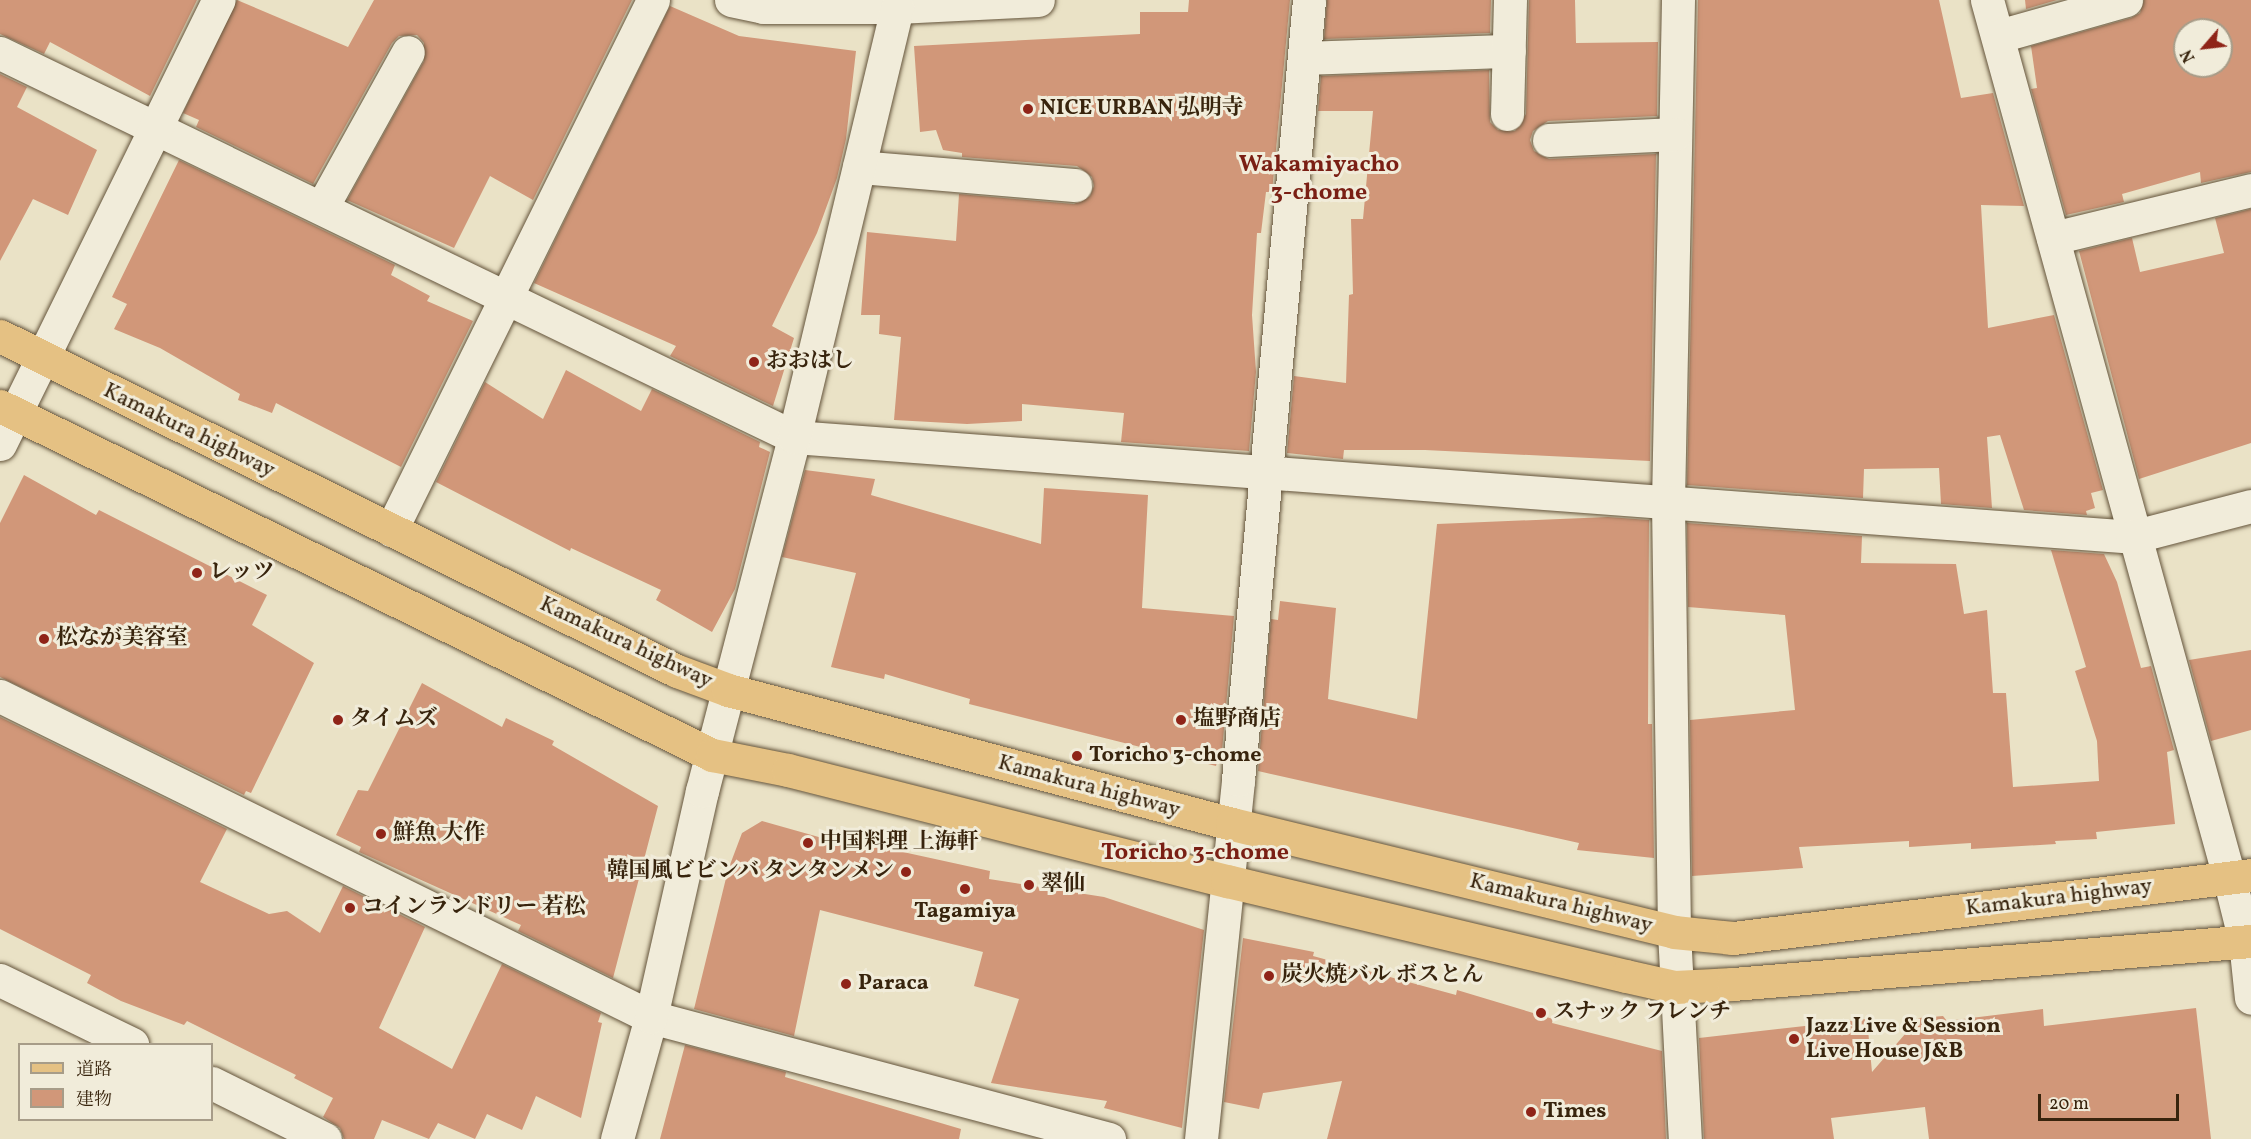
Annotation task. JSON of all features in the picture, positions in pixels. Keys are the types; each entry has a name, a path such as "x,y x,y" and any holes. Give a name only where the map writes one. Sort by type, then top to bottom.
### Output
{"main road":[{"name":"Kamakura highway","path":"0,336 391,531 677,670 728,690 1232,824 1674,932 1733,938 2240,876"},
{"path":"7,410 712,755 788,770 1227,881 1676,987 2248,941"}],"street":[{"path":"0,444 7,410 43,358 218,0"},
{"path":"391,531 508,298 652,0"},
{"path":"731,0 764,7 897,8 1038,0"},
{"path":"1201,1139 1309,0"},
{"path":"1507,114 1510,0"},
{"path":"1678,0 1668,502 1674,932 1685,1139"},
{"path":"1987,0 1999,36 2132,537 2240,876 2248,941 2251,998"},
{"path":"1999,36 2126,0"},
{"path":"617,1139 651,1017 712,755 794,437 897,8"},
{"path":"1305,58 1509,51"},
{"path":"0,52 794,437 2132,537 2251,506"},
{"path":"322,207 408,52"},
{"path":"1549,140 1675,134"},
{"path":"859,167 1075,185"},
{"path":"2053,238 2251,190"},
{"path":"0,696 651,1017 1109,1139"},
{"path":"0,980 130,1043"},
{"path":"213,1083 325,1139"}],"building":[{"path":"0,0 197,0 150,96 50,42 44,54 0,34"},
{"path":"237,0 348,47 374,0 632,0 533,200 490,176 454,248 347,200 424,61 424,43 417,35 399,36 392,43 313,184 196,127 199,120 183,113"},
{"path":"1189,0 1290,0 1272,192 1266,192 1261,233 1257,233 1252,315 1256,372 1249,451 1121,442 1124,413 1022,404 1022,421 967,424 894,420 901,337 879,334 880,315 861,315 867,232 956,241 959,194 1074,204 1090,196 1094,186 1092,177 1077,166 962,157 962,153 943,150 936,130 920,132 914,46 1140,34 1140,12 1188,12"},
{"path":"1327,0 1491,0 1490,33 1324,39"},
{"path":"1529,0 1575,0 1576,43 1658,42 1657,116 1548,121 1533,131 1530,140 1534,151 1549,159 1656,154 1650,461 1425,450 1344,450 1343,459 1287,453 1294,376 1346,383 1349,295 1353,294 1351,219 1363,219 1373,111 1318,111 1321,76 1489,70 1490,122 1498,130 1515,131 1526,114"},
{"path":"1698,0 1939,0 1961,98 1993,93 2024,206 1981,205 1988,328 2054,315 2103,490 2091,493 2095,508 2086,511 2087,515 2024,510 2000,435 1987,437 1992,508 1941,504 1939,468 1864,469 1863,498 1687,485"},
{"path":"2025,0 2057,0 2026,9"},
{"path":"2144,0 2251,0 2251,172 2201,183 2200,172 2122,194 2124,202 2066,215 2031,89 2037,88 2031,46 2131,18 2140,13"},
{"path":"670,6 739,36 856,51 846,139 837,178 817,233 772,326 794,338 773,406 670,356 676,346 534,283"},
{"path":"0,74 27,87 17,107 97,150 68,215 33,199 0,261"},
{"path":"179,160 395,265 391,275 430,296 427,301 473,321 401,467 276,403 272,413 238,400 240,394 160,348 114,329 127,304 112,297"},
{"path":"2251,209 2251,443 2139,479 2079,251 2132,238 2140,272 2224,253 2215,218"},
{"path":"566,370 641,411 652,389 760,442 759,447 770,452 735,589 712,632 656,600 661,590 571,548 570,551 436,482 485,382 543,419"},
{"path":"805,470 875,479 871,495 1041,544 1044,488 1148,495 1142,608 1234,616 1221,762 1217,762 1216,766 969,704 970,699 885,674 884,679 831,667 856,573 782,557"},
{"path":"24,475 96,515 99,510 267,595 252,625 314,663 251,793 246,791 244,795 0,677 0,523"},
{"path":"1608,517 1649,520 1648,724 1652,724 1654,858 1577,850 1579,843 1258,771 1271,619 1278,620 1280,601 1336,608 1328,699 1417,719 1437,524"},
{"path":"1687,523 1862,536 1861,563 1956,564 1964,614 1987,610 1993,693 2006,693 2013,787 2099,781 2097,741 2075,671 2086,667 2051,550 2104,554 2117,582 2141,668 2151,666 2174,750 2167,752 2175,824 2096,832 2097,839 2055,841 2056,844 1971,849 1971,843 1909,847 1909,841 1799,847 1803,868 1692,876 1690,720 1795,710 1785,615 1688,607"},
{"path":"2251,650 2251,730 2211,741 2189,660"},
{"path":"422,683 502,727 506,718 554,741 552,745 658,806 613,978 518,931 521,925 359,852 361,847 336,835 358,790 368,791"},
{"path":"0,717 227,829 200,882 269,914 287,911 320,933 343,886 425,927 379,1028 452,1069 502,964 601,1013 598,1022 602,1023 581,1118 536,1096 522,1130 487,1114 475,1139 438,1123 429,1139 382,1120 374,1139 344,1139 340,1128 323,1117 333,1098 294,1078 296,1075 187,1021 184,1025 121,1001 87,983 91,975 0,929"},
{"path":"762,821 847,845 848,840 990,871 989,879 1104,897 1204,930 1182,1128 1104,1108 1107,1101 991,1083 1019,999 974,986 983,952 820,910 794,1036 694,1009 728,870 742,833"},
{"path":"1243,938 1314,952 1313,956 1456,995 1457,990 1553,1019 1552,1023 1662,1051 1666,1139 1327,1139 1342,1081 1263,1093 1259,1109 1224,1102"},
{"path":"2196,1008 2211,1139 1929,1139 1925,1107 1831,1118 1834,1139 1704,1139 1699,1038 1867,1019 1872,1072 1919,1018 1943,1016 1947,1021 2043,1009 2044,1026"},
{"path":"685,1045 786,1072 785,1077 961,1129 959,1139 660,1139"}],"place":[{"name":"NICE URBAN 弘明寺","path":"1028,109"},
{"name":"おおはし","path":"754,362"},
{"name":"レッツ","path":"197,573"},
{"name":"松なが美容室","path":"44,639"},
{"name":"タイムズ","path":"338,720"},
{"name":"塩野商店","path":"1181,720"},
{"name":"Toricho 3-chome","path":"1077,756"},
{"name":"鮮魚 大作","path":"381,834"},
{"name":"中国料理 上海軒","path":"808,843"},
{"name":"韓国風ビビンバ タンタンメン","path":"906,872"},
{"name":"翠仙","path":"1029,885"},
{"name":"Tagamiya","path":"965,889"},
{"name":"コインランドリー 若松","path":"350,908"},
{"name":"炭火焼バル ボスとん","path":"1269,976"},
{"name":"Paraca","path":"846,984"},
{"name":"スナック フレンチ","path":"1541,1013"},
{"name":"Jazz Live & Session Live House J&B","path":"1794,1039"},
{"name":"Times","path":"1531,1112"}],"district":[{"name":"Wakamiyacho 3-chome","path":"1319,180"},
{"name":"Toricho 3-chome","path":"1195,854"}]}
